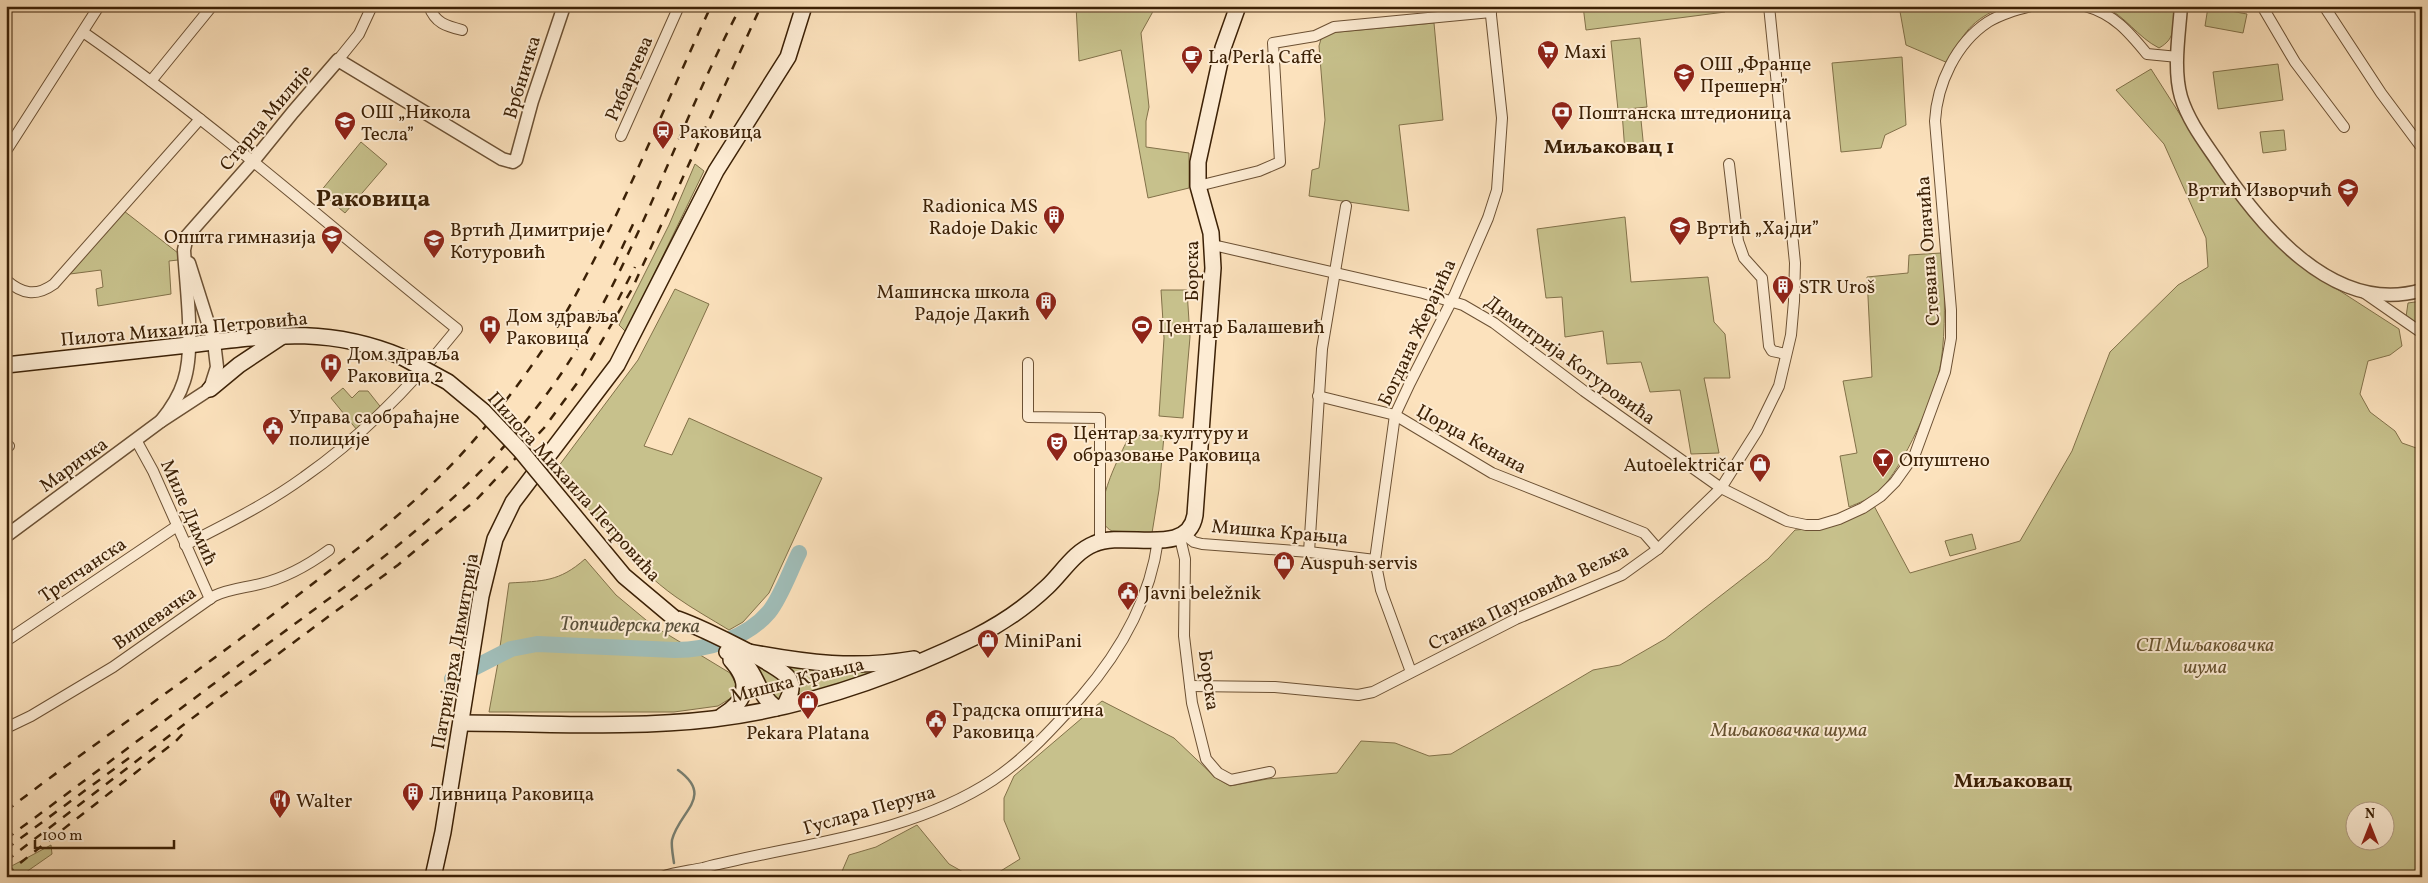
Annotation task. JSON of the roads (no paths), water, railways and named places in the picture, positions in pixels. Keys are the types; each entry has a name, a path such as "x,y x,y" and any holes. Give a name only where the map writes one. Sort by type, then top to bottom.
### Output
{"main road":[{"name":"Патријарха Димитрија","path":"433,877 443,832 485,575 495,539 525,485 617,365 716,171 784,64 799,26 804,6"},
{"name":"Борска","path":"1183,536 1192,527 1195,515 1213,280 1213,245 1198,186 1198,162 1226,40 1238,6"},
{"name":"Пилота Михаила Петровића","path":"6,365 285,335 338,337 376,346 402,356 448,382 484,410 520,450 624,576 674,618 686,631 723,651 737,656 753,673 762,695 781,706 792,688 787,676 749,652 691,624 674,618"},
{"path":"210,389 239,366 285,335"},
{"name":"Мишка Крањца","path":"461,723 667,722 720,718 781,706 870,682 940,653 1011,616 1048,587 1083,550 1100,542 1120,538 1158,540 1183,536"},
{"path":"720,718 738,704 744,684 740,670 723,651"},
{"path":"749,652 808,663 852,665 899,661 940,653"}],"street":[{"path":"6,151 100,6"},
{"path":"151,81 212,6"},
{"name":"Старца Милије","path":"189,345 184,250 189,234 254,160 359,34 372,6"},
{"path":"429,6 437,20 462,30"},
{"name":"Врбничка","path":"338,60 502,159 511,162 516,160 532,101 564,6"},
{"name":"Рибарчева","path":"621,136 679,6"},
{"name":"Станка Пауновића Вељка","path":"1190,686 1275,687 1358,695 1378,690 1516,619 1622,575 1658,549 1721,488 1770,406 1779,386 1794,301 1795,263 1769,6"},
{"name":"Стевана Опачића","path":"1721,488 1787,521 1806,526 1819,525 1851,514 1873,502 1889,489 1910,463 1939,392 1948,360 1951,338 1950,274 1934,121 1939,94 1959,52 1972,36 1997,17 2031,6"},
{"path":"2085,6 2107,15 2124,26 2146,54 2178,57"},
{"path":"2181,6 2178,57 2179,87 2192,122 2230,180 2270,232 2302,258 2331,278 2363,292 2422,333"},
{"path":"2262,6 2295,62 2344,127"},
{"path":"2324,6 2381,93 2422,148"},
{"path":"1198,186 1259,171 1280,162 1273,43 1315,36 1334,27 1490,9"},
{"name":"Богдана Жерајића","path":"1411,672 1381,590 1375,560 1395,416 1410,382 1452,301 1488,218 1497,190 1502,118 1490,9"},
{"path":"83,32 151,81 254,160 384,271 457,329 410,385 339,451 276,495 185,545"},
{"path":"6,280 21,291 39,292 59,280 200,119"},
{"path":"1730,164 1738,241 1744,258 1762,278 1769,346 1772,352 1786,354"},
{"path":"1309,552 1324,329 1346,206"},
{"name":"Димитрија Котуровића","path":"1213,245 1452,301 1469,308 1494,323 1584,391 1721,488"},
{"path":"184,250 214,342 217,366 210,389"},
{"path":"2363,292 2394,294 2422,290"},
{"name":"Маричка","path":"161,422 176,402 185,380 189,345"},
{"path":"1028,363 1028,417 1100,418 1100,542"},
{"name":"Маричка","path":"6,536 136,440 210,389"},
{"name":"Џорџа Кенана","path":"1318,396 1395,416 1492,473 1644,534 1658,549"},
{"name":"Миле Димић","path":"136,440 154,472 210,599"},
{"name":"Трепчанска","path":"6,641 177,526"},
{"name":"Мишка Крањца","path":"1183,536 1202,544 1309,552 1375,560"},
{"name":"Борска","path":"1183,536 1185,560 1183,624 1190,686 1204,755 1213,768 1231,780 1270,772"},
{"name":"Гуслара Перуна","path":"662,877 869,831 945,806 994,779 1040,740 1079,698 1111,658 1131,626 1144,593 1158,540"},
{"name":"Вишевачка","path":"6,728 31,716 113,667 210,599 229,590 269,582 304,569 329,550"}],"waterway":[{"name":"Топчидерска река","path":"452,679 511,649 537,644 675,650 701,648 726,641 750,629 769,612 799,553"},
{"path":"674,863 672,840 692,804 694,796 694,788 689,780 678,770"}],"railway":[{"path":"6,811 338,564 407,507 470,445 530,367 568,309 625,197 711,6"},
{"path":"6,839 371,567 444,506 510,440 540,403 572,358 600,310 625,260 693,106 741,6"},
{"path":"6,861 216,700 398,565 476,500 544,428 578,382 632,289 761,6"},
{"path":"614,265 635,220"},
{"path":"618,300 635,267"},
{"path":"6,874 176,741 188,728"},
{"path":"6,849 133,755"}],"place":[{"name":"Maxi","path":"1548,70"},
{"name":"La Perla Caffe","path":"1192,75"},
{"name":"ОШ „Франце Прешерн”","path":"1684,93"},
{"name":"Поштанска штедионица","path":"1562,131"},
{"name":"ОШ „Никола Тесла”","path":"345,141"},
{"name":"Раковица","path":"663,150"},
{"name":"Вртић Изворчић","path":"2348,208"},
{"name":"Radionica MS Radoje Dakic","path":"1054,235"},
{"name":"Вртић „Хајди”","path":"1680,246"},
{"name":"Општа гимназија","path":"332,255"},
{"name":"Вртић Димитрије Котуровић","path":"434,259"},
{"name":"STR Uroš","path":"1783,305"},
{"name":"Машинска школа Радоје Дакић","path":"1046,321"},
{"name":"Дом здравља Раковица","path":"490,345"},
{"name":"Центар Балашевић","path":"1142,345"},
{"name":"Дом здравља Раковица 2","path":"331,383"},
{"name":"Управа саобраћајне полиције","path":"273,446"},
{"name":"Центар за културу и образовање Раковица","path":"1057,462"},
{"name":"Опуштено","path":"1883,478"},
{"name":"Autoelektričar","path":"1760,483"},
{"name":"Auspuh servis","path":"1284,581"},
{"name":"Javni beležnik","path":"1128,611"},
{"name":"MiniPani","path":"988,659"},
{"name":"Pekara Platana","path":"808,720"},
{"name":"Градска општина Раковица","path":"936,739"},
{"name":"Ливница Раковица","path":"413,812"},
{"name":"Walter","path":"280,819"}],"district":[{"name":"Миљаковац 1","path":"1609,146"},
{"name":"Раковица","path":"373,198"},
{"name":"Миљаковац","path":"2013,780"}],"park label":[{"name":"СП Миљаковачка шума","path":"2205,655"},
{"name":"Миљаковачка шума","path":"1789,729"}]}
